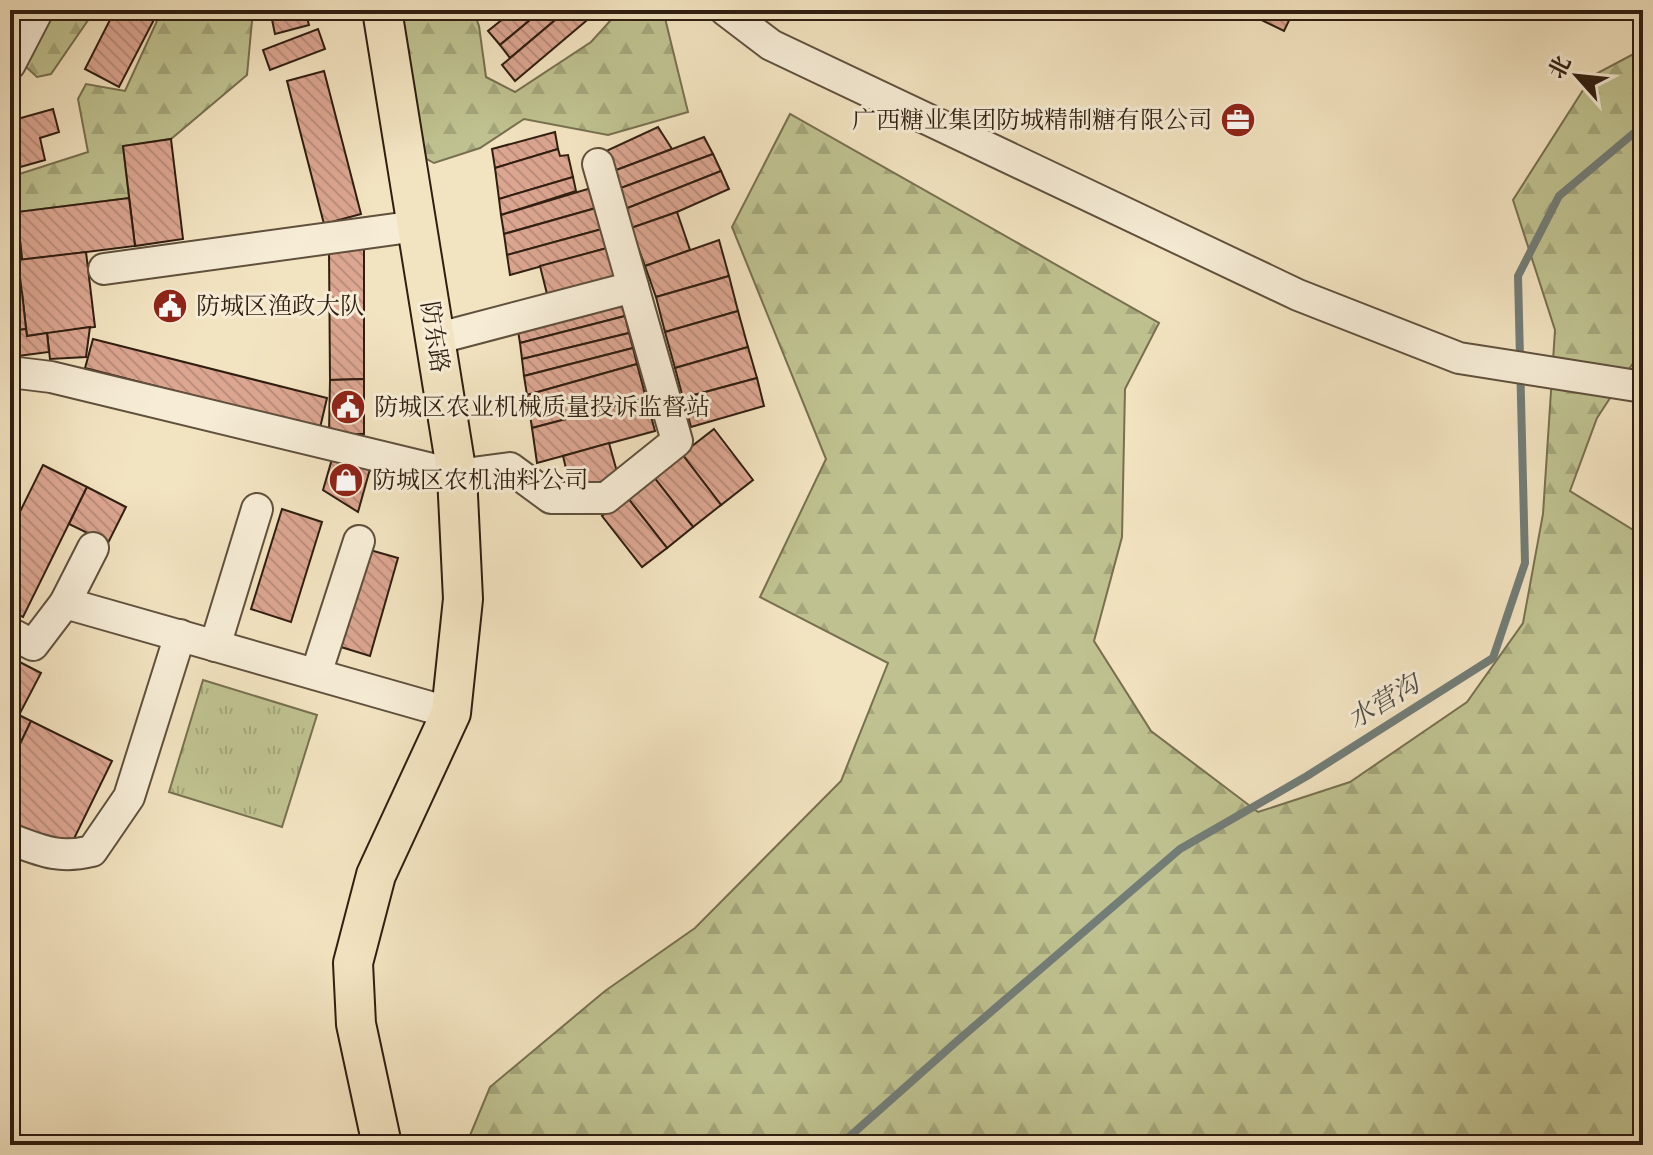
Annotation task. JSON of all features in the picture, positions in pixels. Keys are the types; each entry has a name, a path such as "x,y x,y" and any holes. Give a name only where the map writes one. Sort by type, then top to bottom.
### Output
{"main road":[{"name":"防东路","path":"382,10 457,475 463,599 451,713 376,875 353,963 356,1024 382,1145"}],"street":[{"path":"10,64 38,10"},
{"path":"725,10 785,52 1298,295 1459,358 1643,387"},
{"path":"10,372 51,377 457,475 510,468 551,498 606,498 677,441 598,164"},
{"path":"104,269 417,226"},
{"path":"435,339 633,287"},
{"path":"215,646 257,509"},
{"path":"316,674 359,541"},
{"path":"10,633 33,645 65,603 93,548"},
{"path":"65,603 451,713"},
{"path":"10,839 49,854 70,856 92,851 129,797 180,635"}],"green space":[{"path":"51,10 95,10 51,74 37,77 25,66"},
{"path":"162,10 253,10 247,75 171,139 123,146 129,198 17,212 19,231 10,233 10,177 88,152 78,99 86,84 125,91"},
{"path":"405,10 473,10 479,26 486,77 515,92 591,42 620,10 663,10 688,112 608,135 524,119 480,148 434,163 416,153 399,25"},
{"path":"1643,49 1643,348 1597,418 1570,491 1643,536 1643,1145 466,1145 490,1087 605,991 695,928 841,781 888,663 760,597 826,459 732,227 790,114 1159,323 1125,389 1122,537 1094,641 1151,731 1258,812 1350,782 1467,702 1523,623 1543,514 1555,330 1513,200 1592,76"},
{"path":"203,680 317,715 282,827 169,792"}],"building":[{"path":"115,10 159,10 119,87 85,69"},
{"path":"270,10 305,10 309,25 275,34"},
{"path":"514,10 542,10 500,45 488,31"},
{"path":"542,10 567,10 510,58 500,45"},
{"path":"567,10 599,10 515,81 502,65"},
{"path":"1241,10 1294,10 1284,31"},
{"path":"318,29 325,49 270,70 263,50"},
{"path":"324,71 361,214 324,224 287,81"},
{"path":"53,109 59,132 40,138 45,160 10,170 10,121"},
{"path":"658,127 672,149 611,172 604,152"},
{"path":"555,132 558,149 495,168 492,149"},
{"path":"704,137 713,154 618,189 611,172"},
{"path":"171,139 183,239 135,246 123,146"},
{"path":"558,149 560,156 568,155 573,177 499,199 495,168"},
{"path":"713,154 721,171 625,209 618,189"},
{"path":"721,171 729,189 631,228 625,209"},
{"path":"573,177 576,191 501,215 499,199"},
{"path":"591,188 596,208 504,234 501,215"},
{"path":"129,198 135,246 22,260 17,212"},
{"path":"596,208 602,229 507,255 504,234"},
{"path":"677,212 690,250 645,266 631,228"},
{"path":"602,229 607,248 510,275 507,255"},
{"path":"19,231 22,260 10,261 10,233"},
{"path":"719,240 729,276 656,297 645,266"},
{"path":"607,248 615,280 548,298 540,266"},
{"path":"329,249 364,249 364,379 330,380"},
{"path":"86,252 95,327 27,336 18,260"},
{"path":"729,276 738,311 665,332 656,297"},
{"path":"22,292 26,329 10,331 10,293"},
{"path":"620,297 625,316 520,343 517,325"},
{"path":"738,311 748,347 675,368 665,332"},
{"path":"625,316 629,333 522,359 520,343"},
{"path":"90,327 86,357 50,359 47,333"},
{"path":"26,329 27,336 47,333 49,352 10,357 10,331"},
{"path":"629,333 633,348 524,376 522,359"},
{"path":"93,339 327,398 320,428 85,368"},
{"path":"748,347 757,378 683,398 675,368"},
{"path":"633,348 637,364 527,395 524,376"},
{"path":"637,364 646,398 532,428 527,395"},
{"path":"757,378 764,406 691,427 683,398"},
{"path":"364,379 364,434 329,434 330,380"},
{"path":"646,398 655,431 537,463 532,428"},
{"path":"714,429 753,480 721,505 682,454"},
{"path":"609,443 619,479 587,488 583,473 568,477 563,456"},
{"path":"682,454 721,505 693,527 653,476"},
{"name":"防城区农机油料公司","path":"332,459 370,469 358,512 323,490"},
{"path":"43,465 87,487 23,617 10,611 10,532"},
{"path":"653,476 693,527 667,548 627,497"},
{"path":"87,487 126,507 108,543 69,524"},
{"path":"627,497 667,548 642,567 602,516"},
{"path":"282,509 322,522 291,622 251,609"},
{"path":"370,550 398,558 370,656 341,647"},
{"path":"10,657 41,673 19,715 31,721 10,765"},
{"path":"31,721 112,761 67,853 10,825 10,765"}],"waterway":[{"name":"水营沟","path":"840,1145 1180,849 1307,776 1493,658 1525,563 1518,276 1559,196 1634,133 1643,137"}],"place":[{"name":"广西糖业集团防城精制糖有限公司","path":"1238,120"},
{"name":"防城区渔政大队","path":"170,306"},
{"name":"防城区农业机械质量投诉监督站","path":"348,407"},
{"name":"防城区农机油料公司","path":"346,480"}]}
